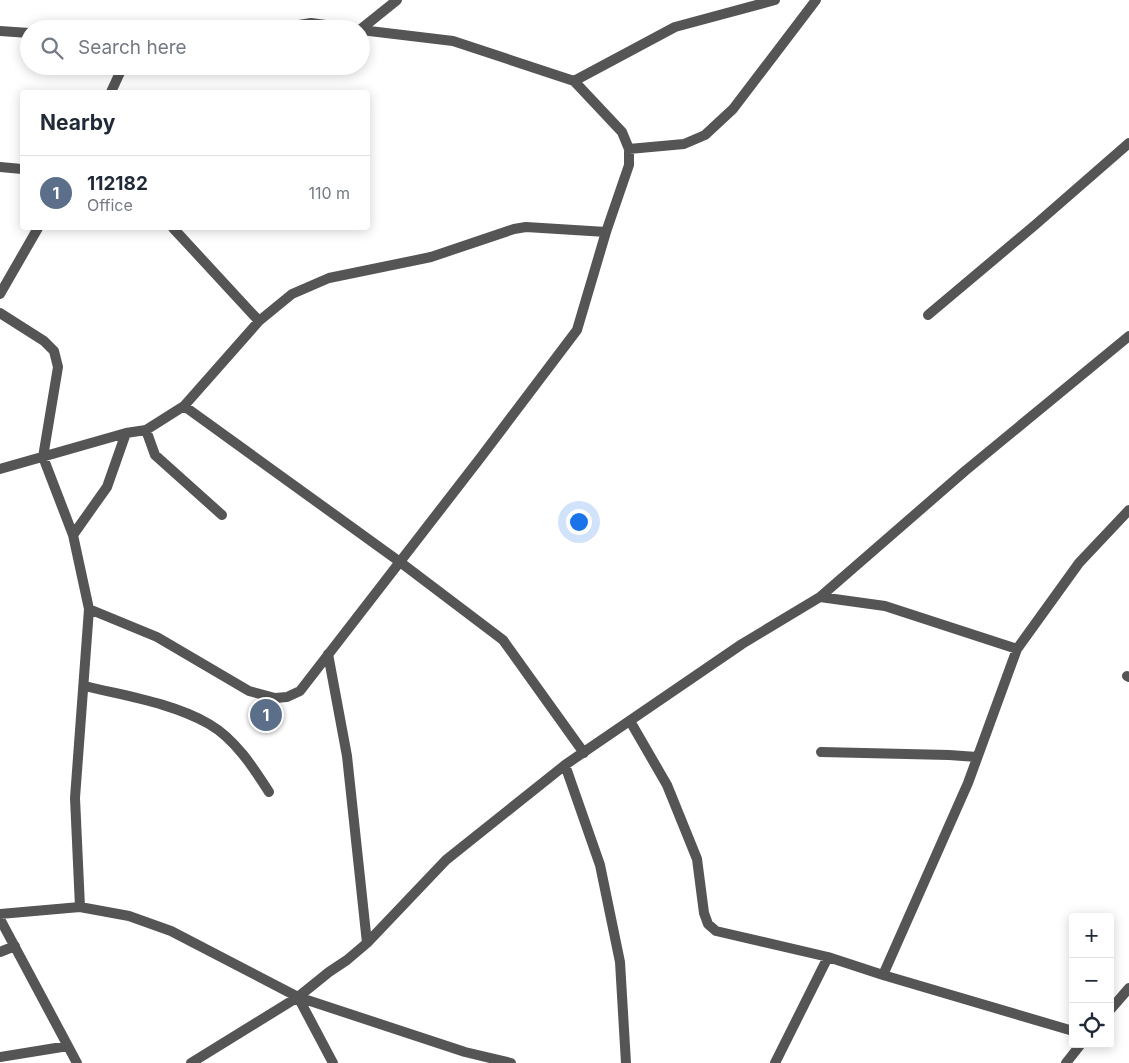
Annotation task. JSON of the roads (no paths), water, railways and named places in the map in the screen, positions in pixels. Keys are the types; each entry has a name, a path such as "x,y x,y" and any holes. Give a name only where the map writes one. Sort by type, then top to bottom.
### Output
{"street":[{"path":"370,22 397,0"},
{"path":"574,81 676,26 775,0"},
{"path":"629,149 684,144 705,135 733,109 816,0"},
{"path":"0,31 20,32"},
{"path":"89,609 157,638 249,691 275,698 287,697 300,691 577,330 628,165 629,149 622,132 574,81 453,41 370,31"},
{"path":"112,90 118,75"},
{"path":"928,315 1036,225 1129,143"},
{"path":"0,167 20,169"},
{"path":"0,469 126,432 146,430 184,406 259,321 292,294 329,278 431,257 514,229 526,227 606,232"},
{"path":"0,294 37,230"},
{"path":"174,230 259,321"},
{"path":"0,312 44,341 54,351 58,367 43,457 73,535 89,609 76,798 80,907"},
{"path":"191,1063 298,997 367,943 446,860 565,765 742,644 820,597 965,471 1129,336"},
{"path":"184,406 400,562 503,640 584,753"},
{"path":"146,430 155,455 222,516"},
{"path":"73,535 107,486 126,432"},
{"path":"883,975 968,783 1017,649 1079,562 1129,510"},
{"path":"820,597 885,606 1017,649"},
{"path":"328,654 347,756 367,943"},
{"path":"84,686 183,711 210,725 231,742 250,763 270,792"},
{"path":"630,721 667,785 697,859 704,913 708,924 716,931 828,957 1069,1031"},
{"path":"821,752 977,757"},
{"path":"565,765 600,864 616,942 620,962 626,1063"},
{"path":"0,914 80,907 129,916 171,931 298,997 465,1052 511,1063"},
{"path":"0,919 77,1063"},
{"path":"0,952 15,946"},
{"path":"775,1063 828,957"},
{"path":"1114,1005 1129,988"},
{"path":"298,997 333,1063"},
{"path":"0,1057 68,1046"},
{"path":"1066,1063 1078,1048"}],"place":[{"name":"112182","path":"266,715"}]}
